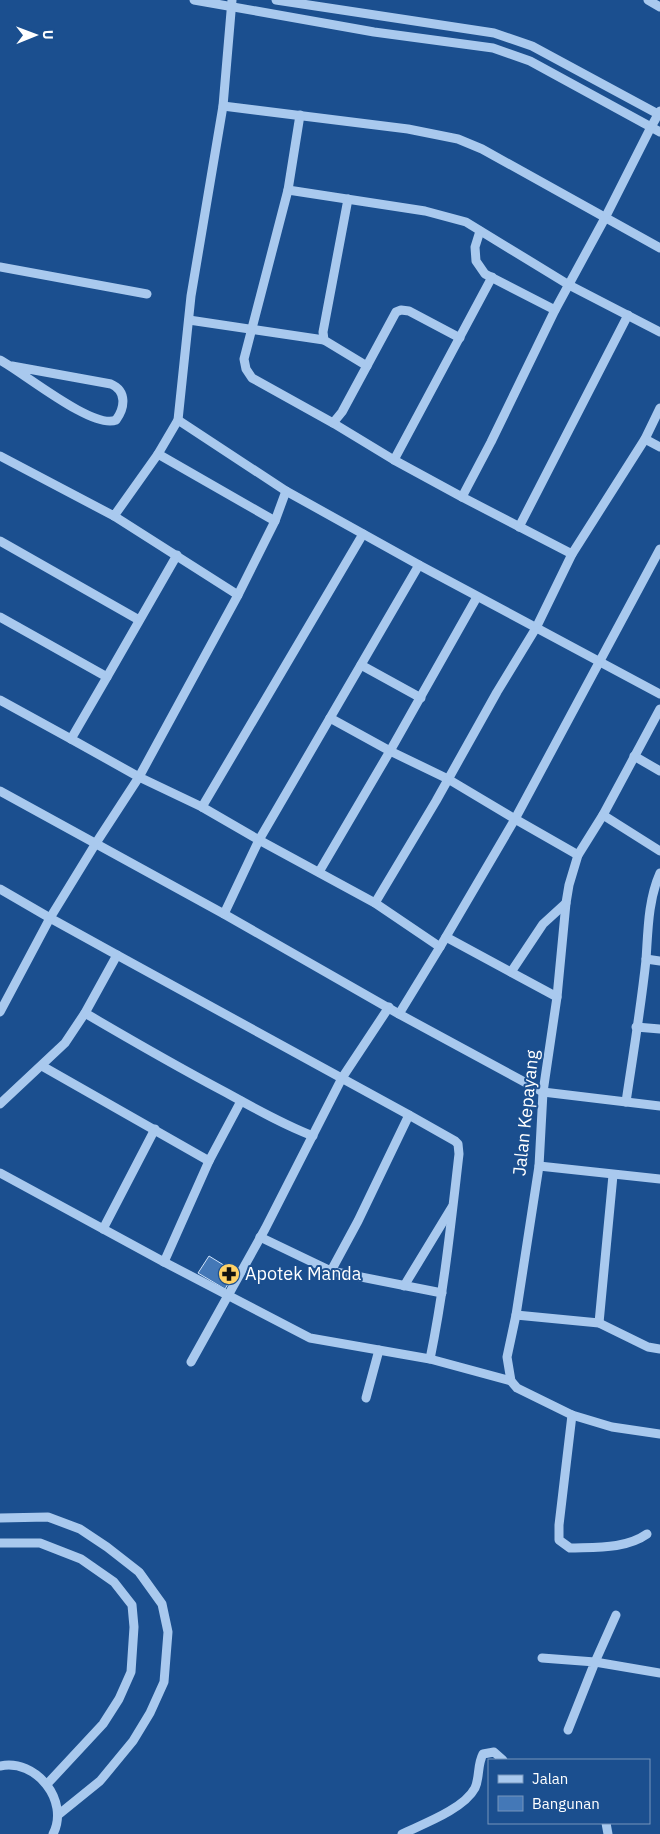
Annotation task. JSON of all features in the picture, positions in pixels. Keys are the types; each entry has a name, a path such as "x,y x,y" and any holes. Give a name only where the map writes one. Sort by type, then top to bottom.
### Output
{"street":[{"path":"194,0 231,3 374,32 493,48 530,61 660,132"},
{"path":"276,0 494,33 532,46 659,114 650,126 605,218 555,310 462,497"},
{"path":"648,0 660,7"},
{"path":"114,516 158,454 178,420 191,296 223,106 231,3"},
{"path":"223,106 408,129 458,139 482,150 660,248"},
{"path":"300,115 288,190 244,359 246,369 252,378 333,423 394,460 572,554"},
{"path":"288,190 425,211 466,222 569,285 660,332"},
{"path":"324,340 323,332 348,199"},
{"path":"480,231 475,247 476,260 484,274 555,310"},
{"path":"0,267 147,294"},
{"path":"394,460 492,277"},
{"path":"333,423 342,412 396,312 400,310 409,311 460,338"},
{"path":"519,527 628,315"},
{"path":"189,320 324,340 367,366"},
{"path":"0,360 12,366 60,400 106,422 116,420 124,408 121,390 112,384 12,366"},
{"path":"375,903 536,628 572,554 644,439 660,408"},
{"path":"178,420 286,491 419,566 660,694"},
{"path":"644,439 660,447"},
{"path":"158,454 275,521"},
{"path":"0,456 114,516 238,595"},
{"path":"0,1012 50,918 139,777 238,595 275,521 286,491"},
{"path":"202,807 363,534"},
{"path":"0,541 139,620"},
{"path":"399,1014 515,820 660,549"},
{"path":"71,739 177,555"},
{"path":"224,914 259,840 419,566"},
{"path":"319,872 421,698 477,597"},
{"path":"0,617 107,677"},
{"path":"360,665 421,698"},
{"path":"0,700 139,777 202,807 375,903 440,947"},
{"name":"Jalan Kepayang","path":"511,1381 507,1357 516,1314 538,1166 543,1092 566,903 578,855 603,814 660,709"},
{"path":"330,718 390,751 448,779 515,820 578,855"},
{"path":"634,756 660,771"},
{"path":"0,790 224,914 399,1014 543,1092 660,1106"},
{"path":"603,814 660,850"},
{"path":"626,1102 646,959 647,923 656,881 660,873"},
{"path":"0,889 409,1115 458,1144 459,1154 442,1293 430,1359"},
{"path":"511,972 543,924 566,903"},
{"path":"446,937 556,997"},
{"path":"0,1104 65,1043 85,1013 117,955"},
{"path":"646,959 660,961"},
{"path":"190,1362 260,1237 342,1078 389,1007"},
{"path":"85,1013 241,1101 292,1128 313,1136"},
{"path":"636,1027 660,1029"},
{"path":"42,1066 209,1161"},
{"path":"164,1262 209,1161 241,1101"},
{"path":"330,1272 358,1221 409,1115"},
{"path":"103,1229 155,1130"},
{"path":"538,1166 660,1179"},
{"path":"0,1173 164,1262 310,1338 430,1359 511,1381 517,1388 572,1415 612,1427 660,1434"},
{"path":"599,1323 613,1175"},
{"path":"404,1286 453,1204"},
{"path":"260,1237 330,1272 442,1293"},
{"path":"516,1314 599,1323 648,1347 660,1349"},
{"path":"366,1398 379,1350"},
{"path":"572,1415 559,1525 559,1540 570,1548 606,1546 636,1541 647,1534"},
{"path":"0,1518 48,1518 80,1529 107,1547 140,1572 162,1604 168,1632 164,1682 150,1713 133,1741 100,1780 58,1815"},
{"path":"0,1543 40,1543 81,1559 114,1582 132,1605 134,1627 131,1672 119,1699 103,1724 46,1783"},
{"path":"568,1730 616,1615"},
{"path":"542,1658 595,1662 660,1673"},
{"path":"402,1834 455,1808 474,1789 479,1774 479,1761 483,1754 494,1752 502,1759"},
{"path":"0,1766 7,1765 28,1770 46,1783 55,1798 58,1815 53,1834"}],"building":[{"path":"209,1256 235,1272 225,1289 198,1273"}],"place":[{"name":"Apotek Manda","path":"229,1274"}]}
